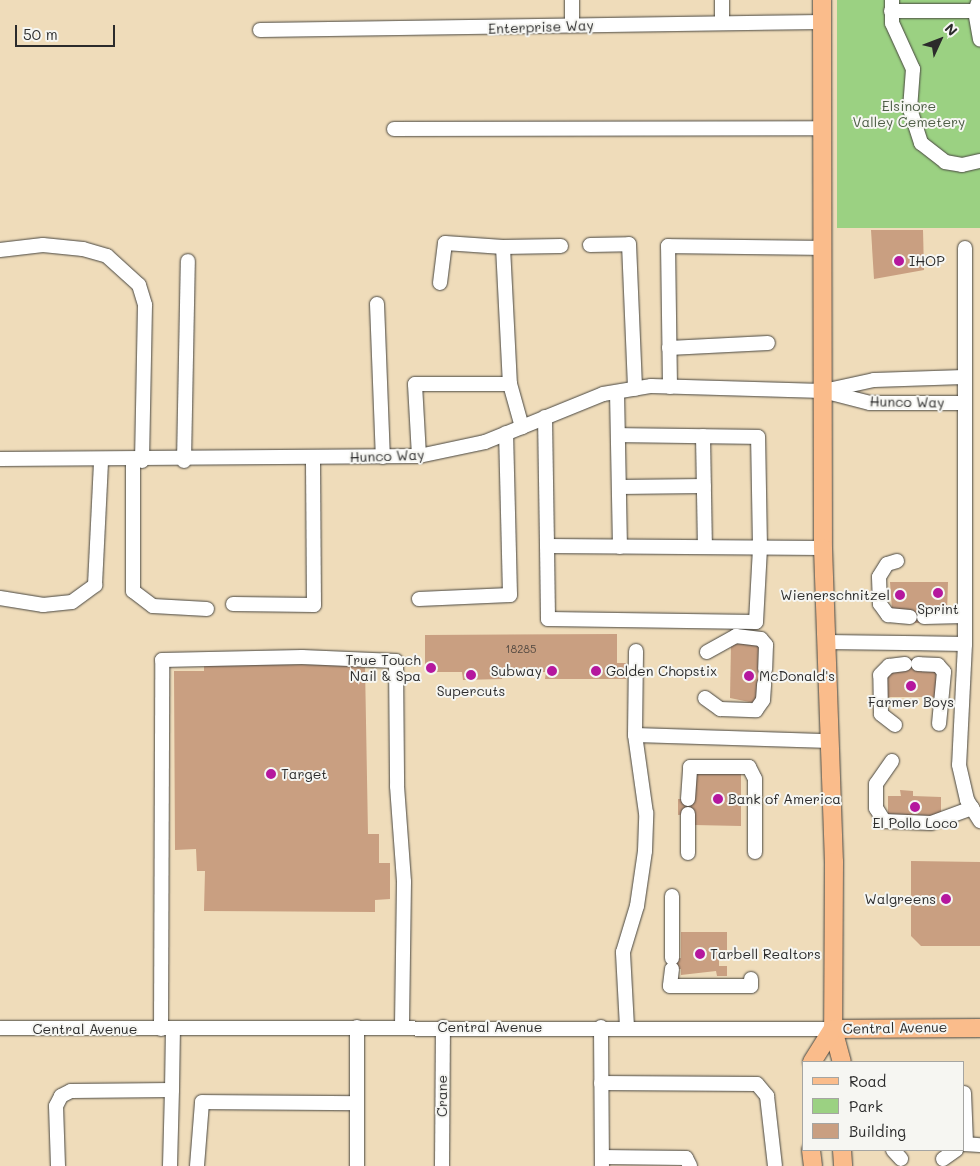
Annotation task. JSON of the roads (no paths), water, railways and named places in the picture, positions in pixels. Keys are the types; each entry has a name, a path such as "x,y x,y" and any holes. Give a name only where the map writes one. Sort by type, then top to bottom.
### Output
{"main road":[{"path":"822,0 820,228 823,548 830,741 833,1029 842,1061"},
{"name":"Central Avenue","path":"833,1029 980,1028"},
{"path":"813,1061 833,1029"},
{"path":"811,1151 813,1166"},
{"path":"842,1151 844,1166"}],"street":[{"path":"572,0 572,25"},
{"path":"722,0 722,23"},
{"path":"980,40 977,5 892,5 892,23 913,69 910,109 921,143 945,162 962,165 980,161"},
{"name":"Enterprise Way","path":"260,30 822,22"},
{"path":"394,129 821,128"},
{"path":"440,284 445,243 560,246"},
{"path":"590,245 629,244 636,389"},
{"path":"0,250 43,245 83,249 107,256 139,285 145,305 133,592 153,606 206,609"},
{"path":"503,246 510,384 522,427"},
{"path":"670,386 668,246 821,248"},
{"path":"965,248 963,403 965,644 959,765 972,808 980,822"},
{"path":"184,460 188,261"},
{"path":"377,304 383,457"},
{"path":"669,348 768,343"},
{"name":"Hunco Way","path":"823,391 874,380 964,376"},
{"path":"419,456 415,384 510,384"},
{"name":"Hunco Way","path":"0,460 102,462 419,456 506,433 617,392 670,386 823,391 870,403 963,403"},
{"path":"617,392 620,546"},
{"path":"545,417 548,619 756,622 760,548 758,437 618,435"},
{"path":"419,599 510,595 506,433"},
{"path":"703,436 705,547"},
{"path":"233,604 314,605 313,458"},
{"path":"0,598 43,605 72,602 95,585 102,462"},
{"path":"619,486 704,486"},
{"path":"547,546 823,548"},
{"path":"896,561 886,564 879,576 880,604 888,615 910,616"},
{"path":"924,617 964,616"},
{"path":"707,652 736,636 761,639 766,645 765,669"},
{"path":"825,642 965,644"},
{"path":"627,1027 623,952 637,906 645,851 646,813 635,735 636,651"},
{"path":"170,1166 172,1090 167,1029 162,660 302,658 396,661 397,786 404,882 402,1026"},
{"path":"895,725 881,714 880,675 889,666 912,664 938,665 944,672 939,724"},
{"path":"705,698 720,709 756,710 763,700 764,684"},
{"path":"635,735 830,741"},
{"path":"892,761 876,784 876,808 884,821 931,824 972,808"},
{"path":"688,799 690,767 749,767 755,779 754,852"},
{"path":"688,814 688,853"},
{"path":"672,896 672,964 670,986 751,986 751,979"},
{"name":"Central Avenue","path":"0,1028 167,1029 443,1026 833,1029"},
{"name":"Crane","path":"442,1166 443,1026"},
{"path":"357,1027 357,1166"},
{"path":"601,1027 602,1162 686,1158 690,1166"},
{"path":"602,1083 757,1084 767,1096 775,1166"},
{"path":"58,1166 56,1106 61,1096 71,1091 172,1090"},
{"path":"197,1166 202,1102 357,1103"},
{"path":"965,1146 980,1145"},
{"path":"944,1159 955,1151"}],"place":[{"name":"IHOP","path":"899,261"},
{"name":"Sprint","path":"938,593"},
{"name":"Wienerschnitzel","path":"900,595"},
{"name":"True Touch Nail & Spa","path":"431,668"},
{"name":"Subway","path":"552,671"},
{"name":"Golden Chopstix","path":"596,671"},
{"name":"Supercuts","path":"471,675"},
{"name":"McDonald's","path":"749,676"},
{"name":"Farmer Boys","path":"911,686"},
{"name":"Target","path":"271,774"},
{"name":"Bank of America","path":"718,799"},
{"name":"El Pollo Loco","path":"915,807"},
{"name":"Walgreens","path":"946,899"},
{"name":"Tarbell Realtors","path":"700,954"}],"park label":[{"name":"Elsinore Valley Cemetery","path":"909,114"}]}
